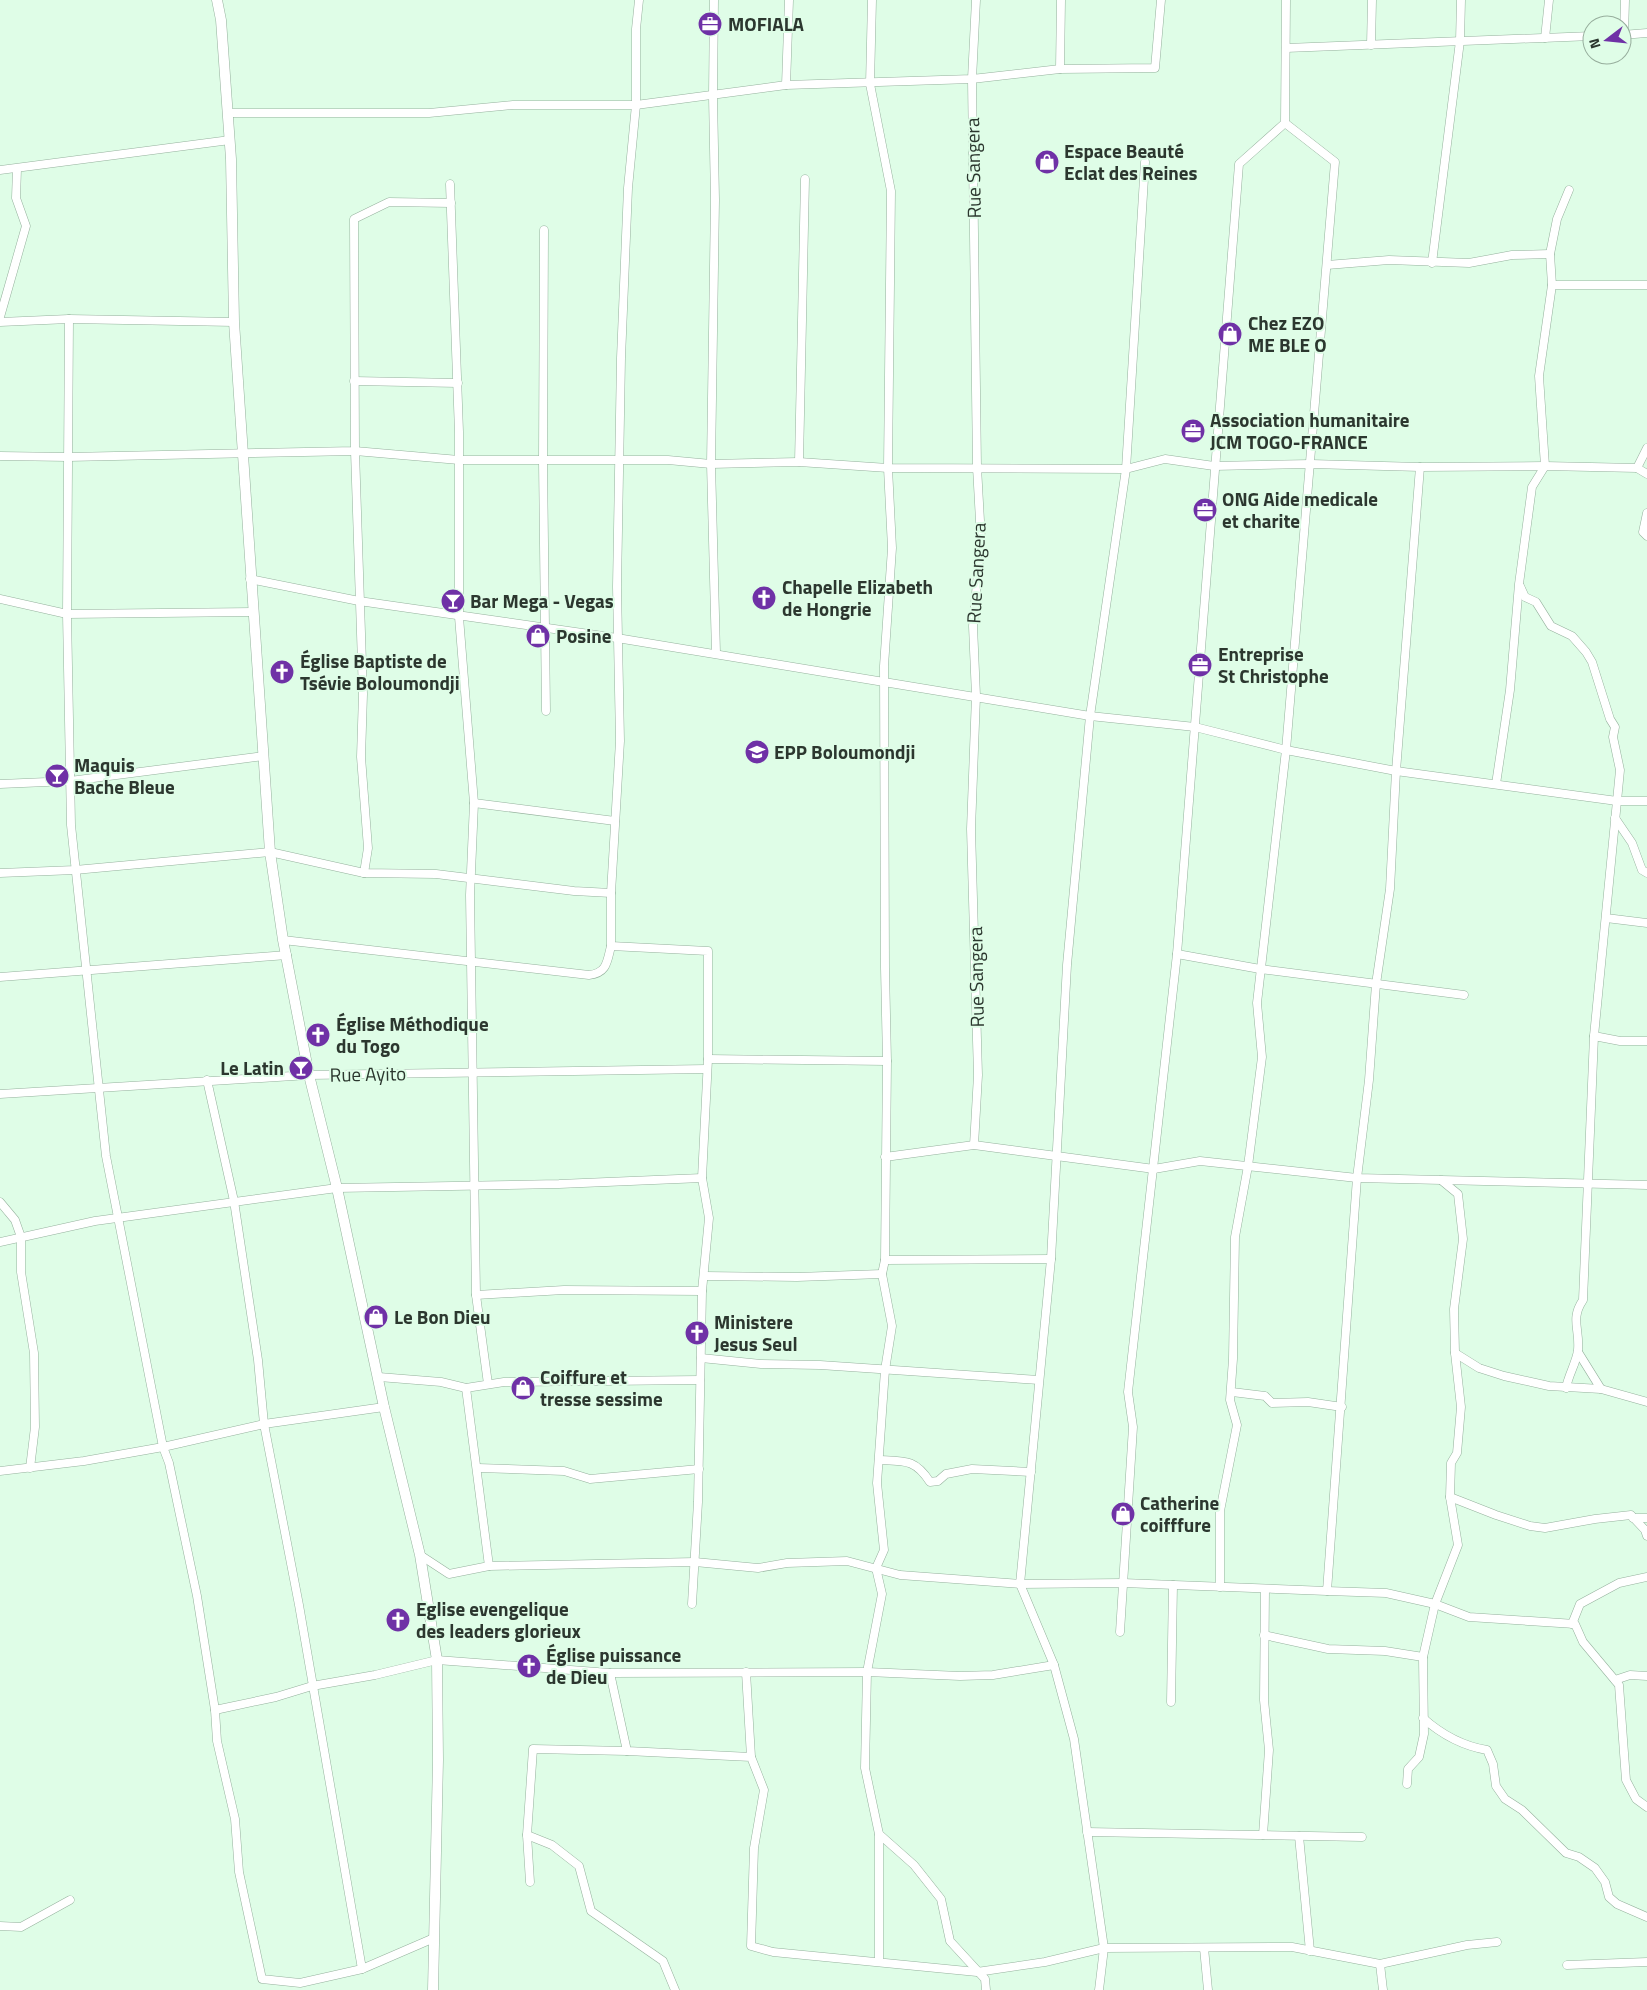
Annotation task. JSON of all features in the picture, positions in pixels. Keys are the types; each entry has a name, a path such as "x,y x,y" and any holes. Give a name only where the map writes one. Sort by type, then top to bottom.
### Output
{"street":[{"path":"217,0 221,20 230,140 234,322 270,852 283,940 310,1075 337,1188 384,1407 420,1555 437,1660 438,1760 433,1990"},
{"path":"283,940 470,963 599,974 604,969 611,946 611,892 620,741 617,638 621,349 628,188 636,105 636,29 639,0"},
{"path":"714,0 715,200 711,464 716,653"},
{"path":"786,85 789,0"},
{"path":"872,0 870,84 891,192 888,468 892,548 884,682 887,1060 885,1260 882,1274 892,1326 885,1370 877,1483 884,1550 876,1568 882,1594 867,1672 865,1768 879,1834 879,1961"},
{"name":"Rue Sangera","path":"974,1145 978,1075 971,829 976,696 973,626 981,540 977,467 972,79 976,0"},
{"path":"1060,70 1061,0"},
{"path":"228,113 429,113 513,106 636,105 786,85 870,84 972,79 1060,70 1155,68 1161,0"},
{"path":"1120,1632 1133,1428 1128,1392 1177,954 1239,164 1285,123 1286,0"},
{"path":"1371,45 1372,0"},
{"path":"1432,263 1460,42 1460,0"},
{"path":"1545,38 1549,0"},
{"path":"1624,15 1625,0"},
{"path":"1632,34 1647,33"},
{"path":"1286,48 1582,36"},
{"path":"1220,1587 1220,1511 1237,1425 1230,1400 1232,1392 1235,1237 1248,1166 1262,1056 1257,1003 1286,750 1335,162 1285,123"},
{"path":"0,170 230,140"},
{"path":"1099,1990 1104,1948 1074,1740 1054,1665 1020,1584 1051,1259 1067,965 1090,716 1126,469 1144,162"},
{"path":"0,317 26,226 16,198 17,169"},
{"path":"800,462 805,179"},
{"path":"450,184 458,383 459,617 474,803 470,880 470,963 476,1184 476,1295 488,1384"},
{"path":"1496,784 1510,690 1519,584 1532,487 1545,466 1539,376 1552,285 1550,254 1557,218 1569,190"},
{"path":"364,873 368,848 361,757 363,694 355,451 354,219 389,202 451,203"},
{"path":"544,230 542,461 546,711"},
{"path":"1327,265 1389,260 1469,263 1512,255 1550,254"},
{"path":"1552,285 1647,285"},
{"path":"0,322 70,319 234,322"},
{"path":"70,319 67,614 71,825 97,1086 106,1156 118,1219 164,1447 197,1596 215,1710 217,1741 234,1819 240,1872 262,1979 300,1983 362,1969 434,1938"},
{"path":"354,381 458,383"},
{"path":"1638,468 1647,448"},
{"path":"0,456 68,457 355,451 459,460 619,462 668,460 711,464 800,462 888,468 1126,469 1165,460 1214,466 1311,464 1420,468 1545,466 1638,468 1647,474"},
{"path":"1327,1591 1342,1408 1357,1178 1369,1080 1376,984 1390,889 1396,771 1420,468"},
{"path":"1647,513 1643,532 1647,536"},
{"path":"250,579 359,601 716,653 1090,716 1194,726 1286,750 1396,771 1617,801 1647,801"},
{"path":"1519,584 1525,597 1536,602 1551,626 1572,636 1592,662 1603,702 1610,719 1616,727 1613,737 1620,770 1594,1036 1584,1300 1575,1312 1578,1352 1601,1388"},
{"path":"0,599 67,614 253,612"},
{"path":"0,784 70,781 264,756"},
{"path":"474,803 615,821"},
{"path":"1615,818 1632,843 1642,870 1647,873"},
{"path":"0,873 76,870 270,852 364,873 436,874 470,880 574,891 611,892"},
{"path":"1606,918 1647,923"},
{"path":"611,946 708,951 708,1059 702,1178 709,1218 705,1276 702,1291 699,1469 692,1604"},
{"path":"1177,954 1260,969 1464,994"},
{"path":"0,977 87,972 287,955"},
{"path":"1594,1036 1620,1041 1647,1041"},
{"path":"708,1059 887,1060"},
{"name":"Rue Ayito","path":"0,1094 97,1086 310,1075 707,1069"},
{"path":"207,1080 234,1201 258,1360 264,1424 362,1969"},
{"path":"885,1157 974,1145 1057,1158 1154,1169 1200,1161 1357,1178 1587,1182 1647,1185"},
{"path":"0,1242 95,1220 118,1219 234,1201 337,1188 559,1184 702,1178"},
{"path":"1407,1784 1408,1769 1419,1757 1424,1734 1423,1656 1435,1604 1458,1544 1450,1497 1451,1463 1457,1453 1461,1407 1455,1353 1454,1310 1463,1239 1458,1194 1441,1180"},
{"path":"0,1202 15,1220 21,1237 21,1272 34,1353 35,1426 30,1468"},
{"path":"885,1260 1051,1259"},
{"path":"705,1276 797,1277 882,1274"},
{"path":"476,1295 564,1290 702,1291"},
{"path":"1566,1388 1569,1372 1578,1352"},
{"path":"1455,1353 1480,1368 1504,1376 1566,1388 1601,1388 1647,1402"},
{"path":"702,1358 761,1364 1039,1380"},
{"path":"379,1377 441,1382 466,1388 504,1382 700,1380"},
{"path":"466,1388 478,1468 489,1566"},
{"path":"1232,1392 1265,1396 1272,1403 1314,1402 1342,1408"},
{"path":"0,1471 164,1447 264,1424 384,1407"},
{"path":"880,1460 904,1460 921,1468 930,1482 938,1481 946,1474 972,1470 1030,1472"},
{"path":"478,1468 564,1471 590,1479 699,1469"},
{"path":"1450,1497 1496,1515 1530,1526 1545,1528 1631,1515 1645,1530 1647,1536"},
{"path":"1633,1518 1647,1518"},
{"path":"420,1555 449,1574 489,1566 695,1562 758,1568 787,1563 847,1561 900,1575 1020,1584 1123,1583 1386,1592 1435,1604 1470,1617 1576,1624 1584,1642 1619,1684 1626,1780 1636,1799 1647,1807"},
{"path":"1572,1624 1580,1604 1619,1583 1647,1577"},
{"path":"1171,1702 1173,1585"},
{"path":"1263,1835 1269,1750 1264,1700 1265,1589"},
{"path":"1264,1635 1328,1649 1385,1651 1423,1656"},
{"path":"215,1710 276,1697 312,1686 375,1675 437,1660 610,1673 867,1672 993,1675 1054,1665"},
{"path":"746,1672 751,1758 764,1790 754,1848 751,1946 773,1952 978,1972 1044,1962 1104,1948 1292,1947 1380,1964 1467,1945 1496,1942"},
{"path":"610,1673 627,1751"},
{"path":"1615,1680 1630,1675 1647,1676"},
{"path":"1423,1718 1431,1726 1469,1747 1487,1750 1493,1764 1496,1786 1506,1799 1522,1810 1566,1853 1579,1858 1595,1868 1605,1882 1609,1897 1617,1904 1647,1917"},
{"path":"530,1882 527,1835 533,1749 627,1751 751,1758"},
{"path":"1087,1832 1362,1837"},
{"path":"879,1834 914,1865 941,1899 950,1942 985,1979 986,1990"},
{"path":"527,1835 552,1845 579,1866 590,1911 663,1960 675,1990"},
{"path":"1299,1836 1310,1951"},
{"path":"0,1926 20,1928 70,1900"},
{"path":"1204,1948 1208,1990"},
{"path":"1567,1965 1647,1962"},
{"path":"1380,1964 1384,1990"}],"place":[{"name":"MOFIALA","path":"710,24"},
{"name":"Espace Beauté Eclat des Reines","path":"1047,162"},
{"name":"Chez EZO ME BLE O","path":"1230,334"},
{"name":"Association humanitaire JCM TOGO-FRANCE","path":"1193,431"},
{"name":"ONG Aide medicale et charite","path":"1205,510"},
{"name":"Chapelle Elizabeth de Hongrie","path":"764,598"},
{"name":"Bar Mega - Vegas","path":"453,601"},
{"name":"Posine","path":"538,636"},
{"name":"Entreprise St Christophe","path":"1200,665"},
{"name":"Église Baptiste de Tsévie Boloumondji","path":"282,672"},
{"name":"EPP Boloumondji","path":"757,752"},
{"name":"Maquis Bache Bleue","path":"57,776"},
{"name":"Église Méthodique du Togo","path":"318,1035"},
{"name":"Le Latin","path":"301,1068"},
{"name":"Le Bon Dieu","path":"376,1317"},
{"name":"Ministere Jesus Seul","path":"697,1333"},
{"name":"Coiffure et tresse sessime","path":"523,1388"},
{"name":"Catherine coifffure","path":"1123,1514"},
{"name":"Eglise evengelique des leaders glorieux","path":"398,1620"},
{"name":"Église puissance de Dieu","path":"529,1666"}]}
